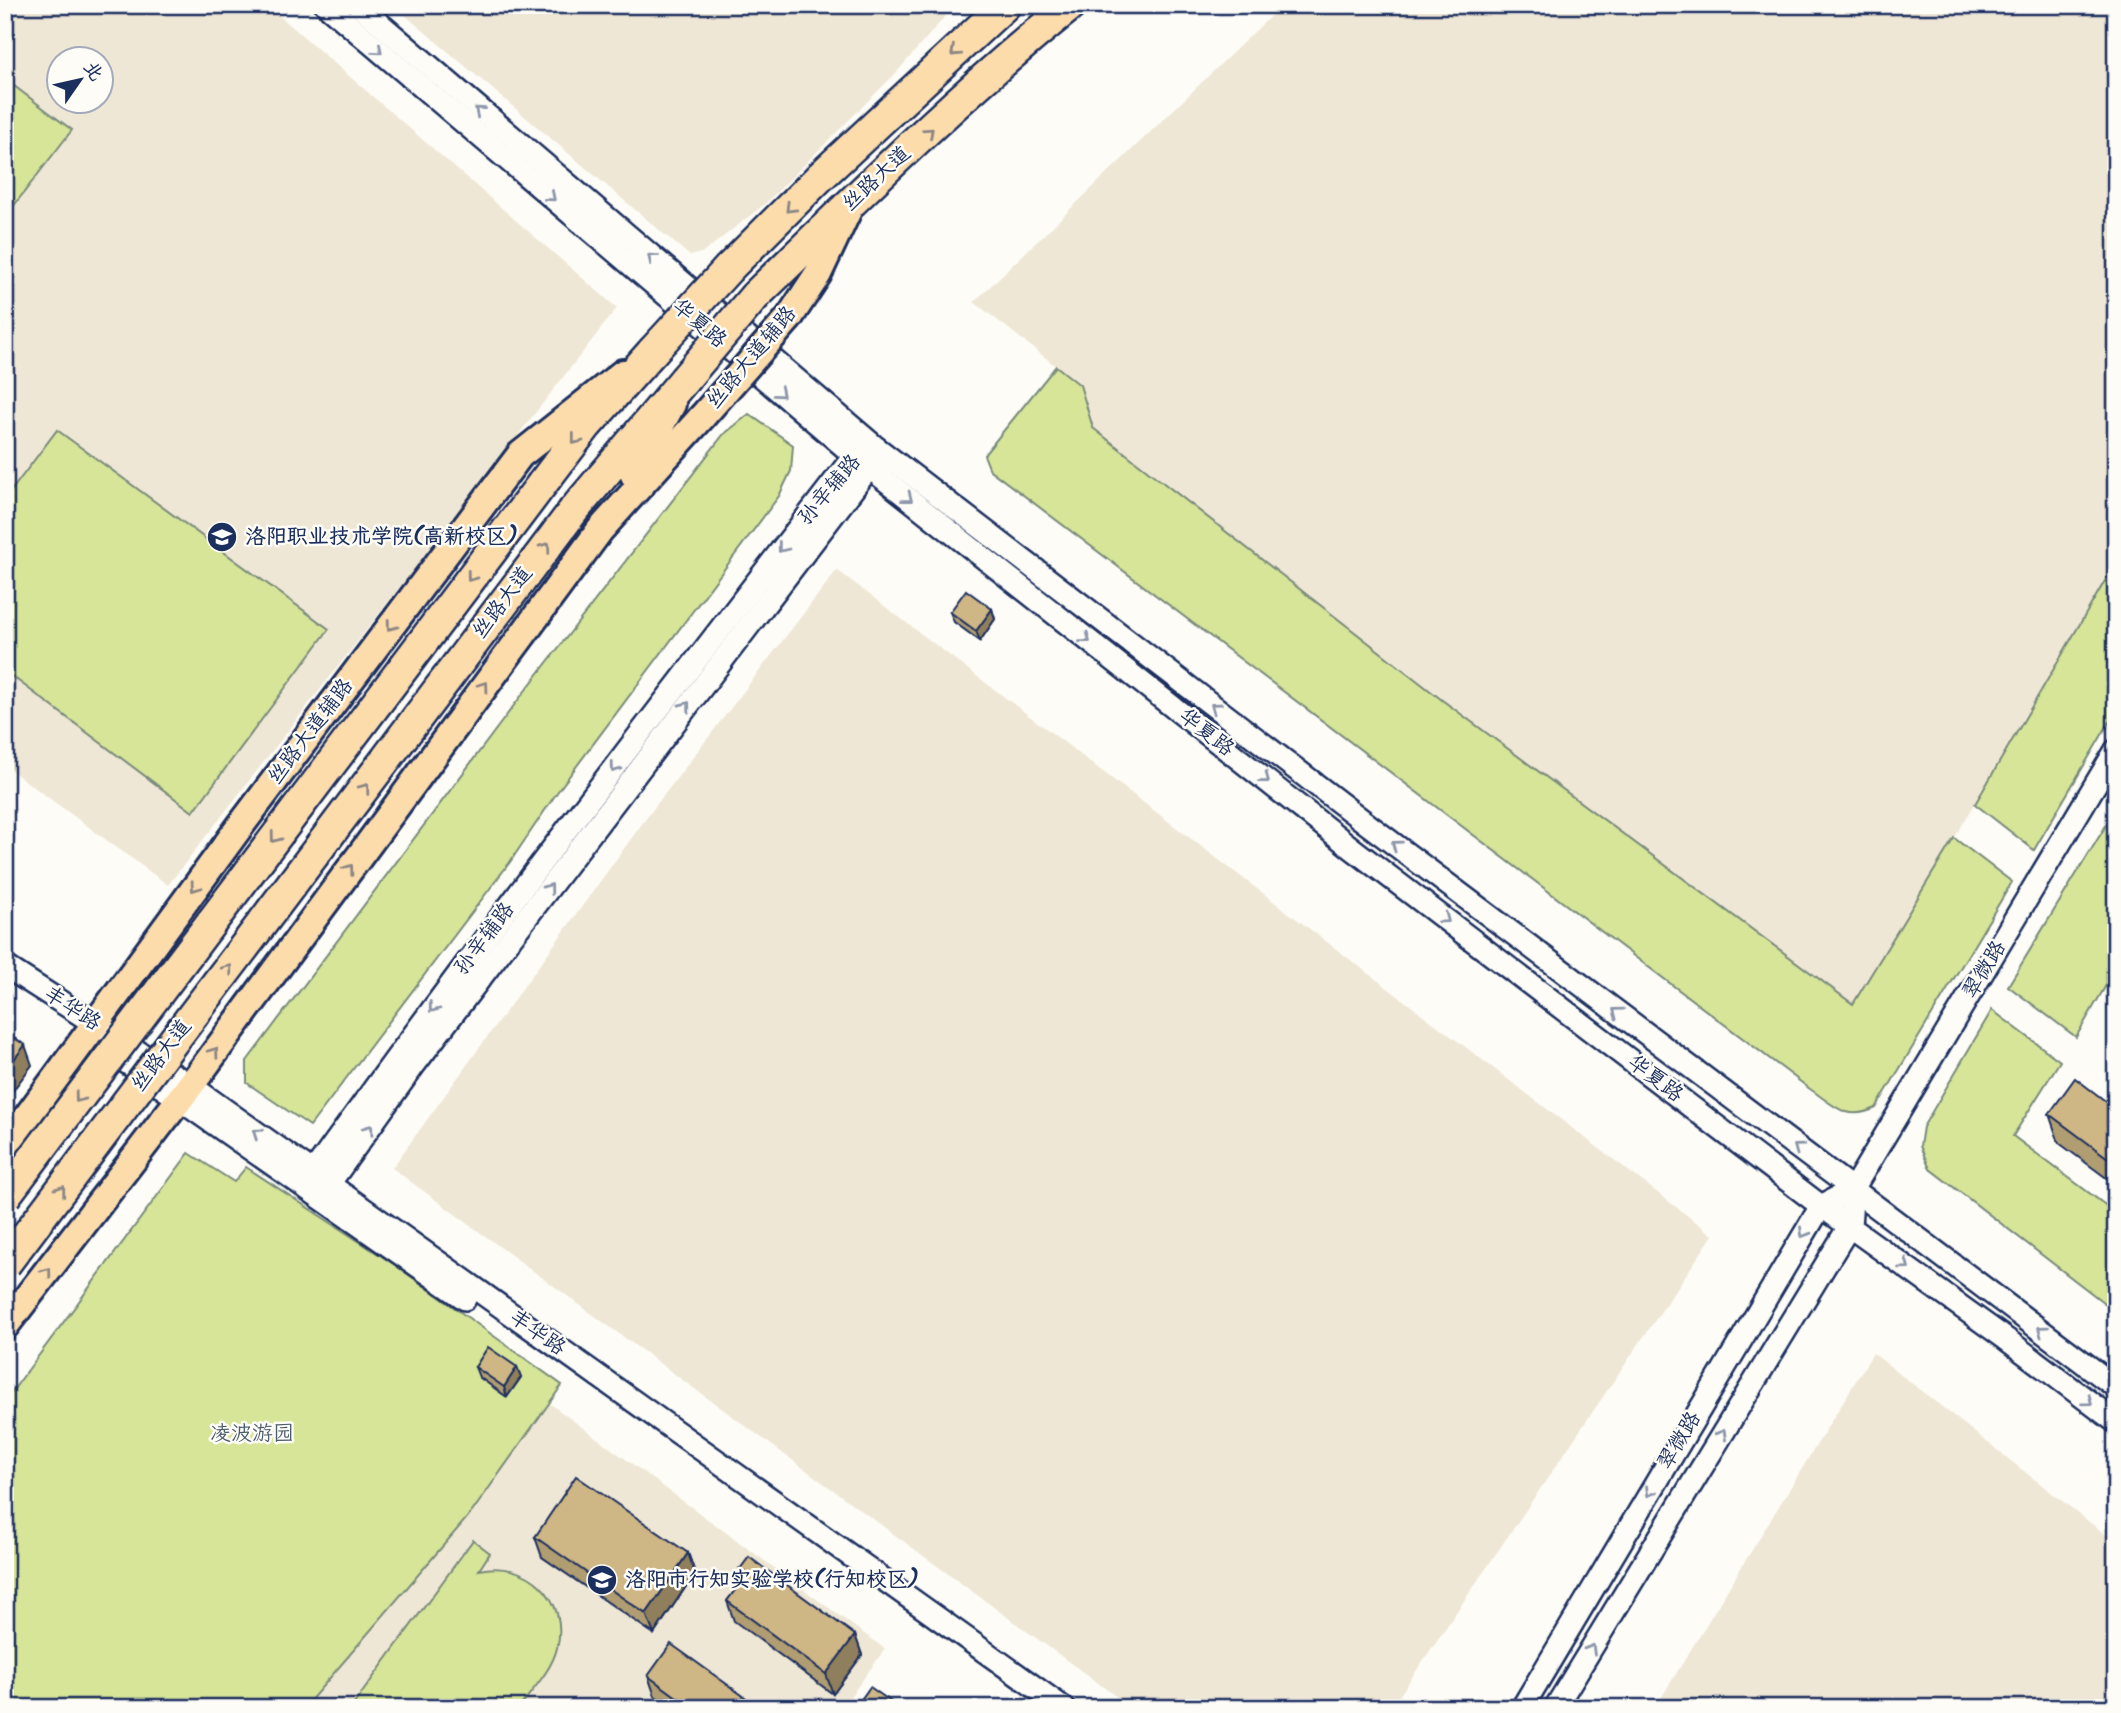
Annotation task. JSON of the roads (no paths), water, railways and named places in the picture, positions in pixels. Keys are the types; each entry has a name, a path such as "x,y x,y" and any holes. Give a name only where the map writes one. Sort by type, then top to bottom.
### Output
{"highway":[{"name":"丝路大道","path":"5,1196 587,425 729,268 820,177 1005,5"},
{"name":"丝路大道","path":"5,1264 574,510 755,296 853,201 1034,35 1071,5"}],"main road":[{"name":"丝路大道辅路","path":"600,530 789,318 818,274 853,201"},
{"name":"丝路大道辅路","path":"5,1147 520,455 653,351"},
{"name":"丝路大道辅路","path":"5,1326 185,1092 600,530 649,451 684,380"}],"street":[{"name":"华夏路","path":"326,5 862,462 1353,849 1821,1206 2116,1422"},
{"name":"华夏路","path":"358,5 873,445 1381,834 2116,1387"},
{"name":"孙辛辅路","path":"316,1185 399,1053 873,445"},
{"name":"翠微路","path":"1555,1708 1850,1225 1853,1189 2116,750"},
{"name":"丰华路","path":"5,966 91,1030 185,1092 1063,1708"},
{"name":"丰华路","path":"5,983 91,1030"},
{"name":"丰华路","path":"316,1185 1042,1708"},
{"path":"1821,1206 1853,1189"},
{"name":"翠微路","path":"1522,1708 1821,1206"}],"place":[{"name":"洛阳职业技术学院(高新校区)","path":"222,537"},
{"name":"洛阳市行知实验学校(行知校区)","path":"602,1580"}],"park label":[{"name":"凌波游园","path":"252,1434"}]}
